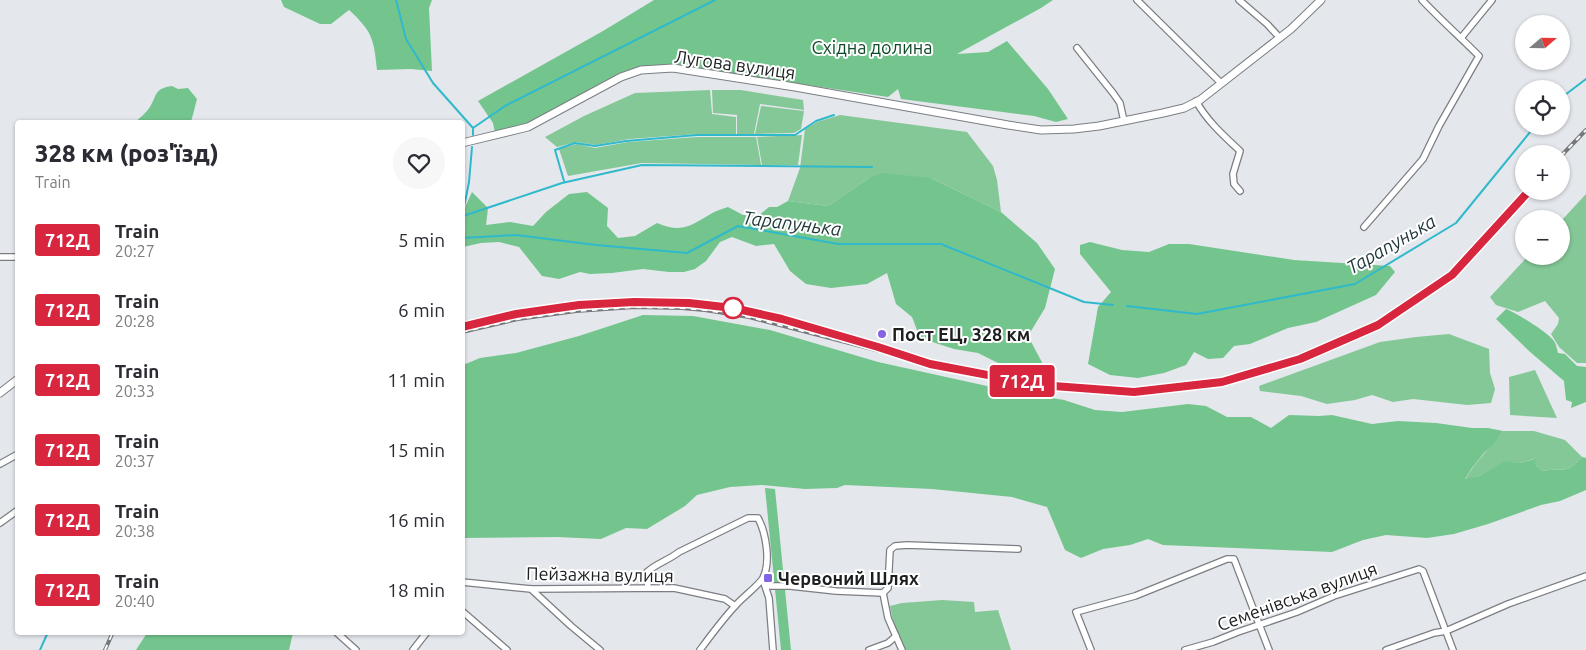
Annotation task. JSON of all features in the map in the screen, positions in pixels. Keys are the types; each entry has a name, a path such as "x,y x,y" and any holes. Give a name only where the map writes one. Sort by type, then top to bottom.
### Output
{"street":[{"path":"1137,0 1221,83"},
{"path":"1239,0 1280,38"},
{"path":"1364,227 1423,159 1439,126 1479,56 1422,0"},
{"path":"1461,38 1492,0"},
{"name":"Лугова вулиця","path":"465,142 528,127 621,76 641,70 673,68 1041,130 1074,129 1124,121 1184,108 1196,101 1280,38 1319,1"},
{"path":"1077,48 1113,92 1120,103 1124,121"},
{"path":"1196,101 1209,120 1240,151 1233,174 1234,184 1240,191"},
{"path":"0,257 15,256"},
{"path":"0,393 15,381"},
{"path":"0,464 15,456"},
{"path":"0,523 15,512"},
{"path":"648,588 647,572 654,565 748,518 758,518 763,527 766,569 762,580 734,606 700,650"},
{"path":"902,650 888,618 886,590 890,550 895,546 907,545 1018,549"},
{"path":"1091,650 1076,612 1135,596 1227,560 1234,560 1270,650"},
{"name":"Семенівська вулиця","path":"1185,650 1213,642 1297,612 1334,596 1414,569 1422,571 1446,631"},
{"path":"1386,650 1446,631 1508,604 1586,576"},
{"path":"762,580 766,586 769,598 773,650"},
{"name":"Пейзажна вулиця","path":"465,582 532,589 674,588 725,599 734,606"},
{"path":"766,586 790,586 836,591 886,590"},
{"path":"532,589 600,650"},
{"path":"465,614 507,650"},
{"path":"1446,631 1453,650"},
{"path":"339,635 356,650"},
{"path":"413,650 425,635"},
{"path":"869,650 888,643 896,636"}],"green space":[{"path":"281,0 432,0 429,8 432,71 411,69 377,70 375,50 370,36 363,24 349,10 331,24 320,24 284,7"},
{"name":"Східна долина","path":"654,0 1053,0 957,54 988,52 1007,41 1048,89 1068,119 1056,122 1034,116 901,99 898,89 888,97 673,65 641,67 526,125 495,133 493,123 478,101 603,31"},
{"path":"166,87 188,88 197,99 192,120 137,120 148,109 159,90"},
{"path":"710,90 712,114 736,117 736,134 698,134 629,139 596,145 576,142 557,147 545,137 584,116 635,93"},
{"path":"712,90 741,90 803,100 804,110 760,104 754,134 737,134 737,115 713,113"},
{"path":"761,106 804,111 801,129 794,133 755,134"},
{"path":"840,115 967,132 993,166 997,180 1001,212 931,178 869,178 828,206 788,201 800,168 805,129 817,122"},
{"path":"802,135 798,165 762,165 757,137"},
{"path":"697,137 756,137 761,165 642,163 568,176 559,149 577,144 595,148 628,142"},
{"path":"882,173 931,178 1001,212 1037,243 1055,269 1045,308 1028,336 1045,368 1014,371 978,353 954,349 920,338 912,317 896,304 887,273 867,284 831,288 806,284 790,271 774,244 756,246 732,237 720,242 706,261 695,269 684,272 643,269 612,273 590,274 580,272 559,279 542,276 519,247 499,242 465,247 465,208 472,192 488,208 486,225 510,222 533,226 546,212 569,194 587,192 608,208 607,226 618,238 635,236 657,223 672,228 684,227 728,207 743,215 758,216 769,207 777,207 788,201 828,206 869,178"},
{"path":"1586,194 1586,363 1577,363 1559,347 1551,334 1558,324 1559,318 1545,301 1518,312 1496,305 1490,297 1520,265 1570,265 1570,211"},
{"path":"1090,242 1122,250 1149,252 1169,244 1189,244 1294,260 1390,266 1395,272 1376,295 1316,322 1288,328 1250,344 1234,346 1223,358 1208,359 1194,352 1186,365 1164,373 1138,378 1110,375 1088,364 1098,307 1111,292 1080,254 1080,245"},
{"path":"1506,309 1545,332 1555,342 1558,353 1565,354 1577,366 1586,367 1586,402 1571,408 1572,402 1566,400 1564,381 1496,319"},
{"path":"643,315 693,316 770,330 878,362 1005,390 1064,400 1095,410 1122,412 1188,404 1206,406 1227,417 1251,417 1271,428 1289,415 1332,415 1372,424 1398,421 1488,428 1503,431 1465,479 1479,476 1505,461 1519,463 1535,459 1536,465 1543,471 1564,470 1572,467 1582,457 1586,458 1586,490 1560,501 1541,505 1454,534 1427,538 1386,535 1363,540 1332,552 1163,545 1148,539 1130,545 1103,549 1081,558 1065,550 1047,507 1012,497 932,489 845,485 837,488 805,489 761,485 730,487 697,495 685,506 647,529 626,528 601,539 557,537 465,538 465,364 480,358 516,353 579,336"},
{"path":"1449,334 1489,349 1490,373 1495,389 1491,403 1467,405 1413,399 1393,402 1372,395 1355,400 1327,404 1301,396 1260,391 1259,386 1380,342"},
{"path":"1535,370 1557,418 1510,415 1509,377"},
{"path":"1503,431 1534,431 1565,440 1582,457 1572,467 1564,470 1543,471 1536,465 1534,459 1519,463 1505,462 1479,476 1465,480 1473,467"},
{"path":"765,488 775,489 791,650 781,650"},
{"path":"942,600 974,602 975,612 998,610 1011,650 904,650 894,626 890,606 902,603"},
{"path":"146,635 293,635 289,650 136,650"}],"waterway":[{"path":"396,0 406,39 433,83 473,128"},
{"name":"Тарапунька","path":"473,135 473,128 505,106 715,0"},
{"name":"Тарапунька","path":"1570,91 1586,79"},
{"path":"564,181 555,150 575,143 595,146 626,141 697,135 795,135 816,121 834,115"},
{"name":"Тарапунька","path":"1127,306 1197,314 1355,284 1456,223 1528,135"},
{"name":"Тарапунька","path":"465,202 472,147"},
{"path":"465,215 562,183 642,165 872,167"},
{"name":"Тарапунька","path":"465,238 516,235 596,245 687,253 738,226 838,244 941,244 1084,302 1113,305"},
{"name":"Тарапунька","path":"40,650 47,635"}],"railway":[{"path":"1570,147 1586,130"},
{"path":"465,331 518,319 576,311 635,307 681,308 749,317 930,364 1040,385 1134,392 1222,382 1300,359 1378,325 1452,275 1521,200"},
{"path":"105,650 112,635"}],"train":[{"name":"712Д","path":"465,326 516,314 579,305 634,302 689,303 733,308 782,319 930,364 1040,385 1134,392 1222,382 1300,359 1378,325 1452,275 1521,200"}],"place":[{"name":"Пост ЕЦ, 328 км","path":"882,334"},
{"name":"Червоний Шлях","path":"768,578"}]}
